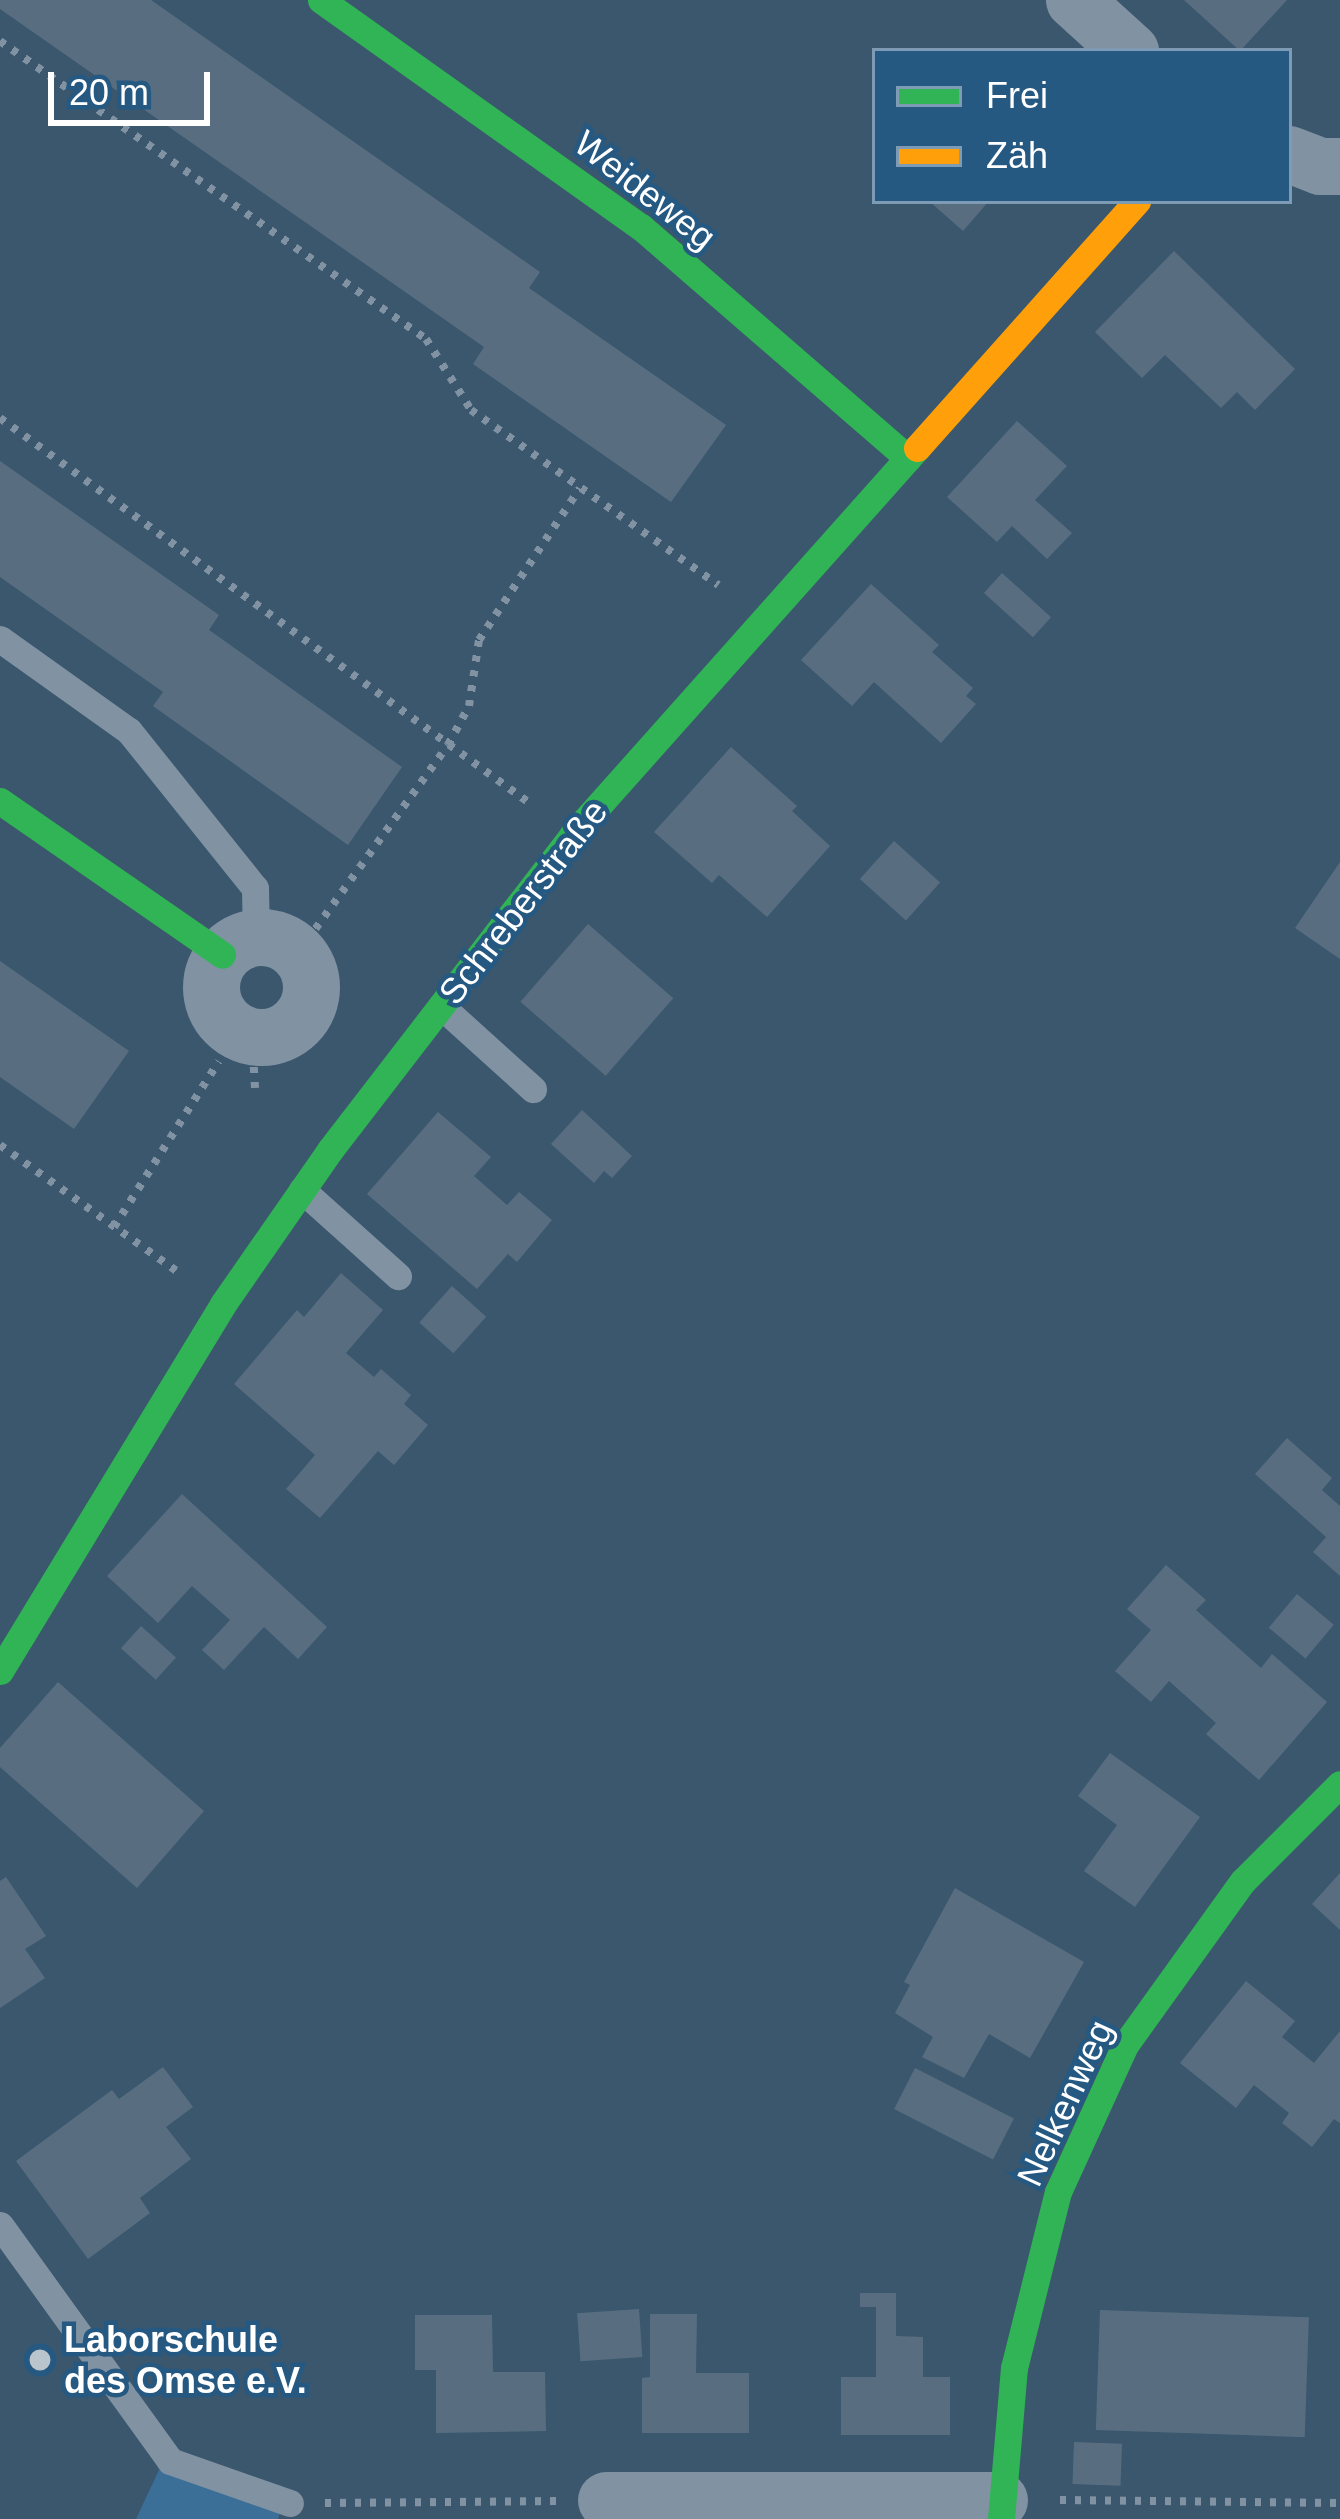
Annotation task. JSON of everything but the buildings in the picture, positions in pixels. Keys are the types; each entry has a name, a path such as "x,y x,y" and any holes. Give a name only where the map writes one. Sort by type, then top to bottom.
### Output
{"street":[{"name":"Weideweg","path":"321,0 641,226 908,458"},
{"path":"1074,0 1127,48"},
{"path":"1292,155 1320,166 1340,166"},
{"name":"Schreberstraße","path":"0,1671 211,1323 302,1190 440,1006 574,834 763,616 1134,204"},
{"path":"0,801 259,949 310,981 305,1012 242,1062 211,998 211,982 259,949"},
{"name":"Nelkenweg","path":"1000,2509 1015,2368 1058,2192 1125,2045 1243,1881 1340,1784"},
{"path":"606,2500 1000,2509"}],"lane":[{"path":"0,638 130,731 255,888 259,949"},
{"path":"440,1006 533,1089"},
{"path":"302,1190 398,1276"},
{"path":"0,2224 170,2461 290,2503"}],"path":[{"path":"0,41 426,338 471,410 763,616"},
{"path":"0,418 532,805"},
{"path":"259,949 448,745 469,706 479,640 580,488"},
{"path":"115,1227 242,1062"},
{"path":"0,1145 183,1276"},
{"path":"290,2503 606,2500"},
{"path":"1000,2509 1340,2503"}],"shaded area":[{"path":"159,2470 281,2509 278,2519 136,2519"}],"traffic: fast":[{"path":"321,0 641,227 908,458"},
{"path":"0,1671 223,1304 330,1150 573,834 917,448"},
{"path":"0,801 222,955"},
{"path":"1001,2519 1014,2368 1058,2192 1125,2045 1243,1881 1340,1784"}],"traffic: slow":[{"path":"917,448 1134,204"}],"place":[{"name":"Laborschule des Omse e.V.","path":"40,2360"}]}
